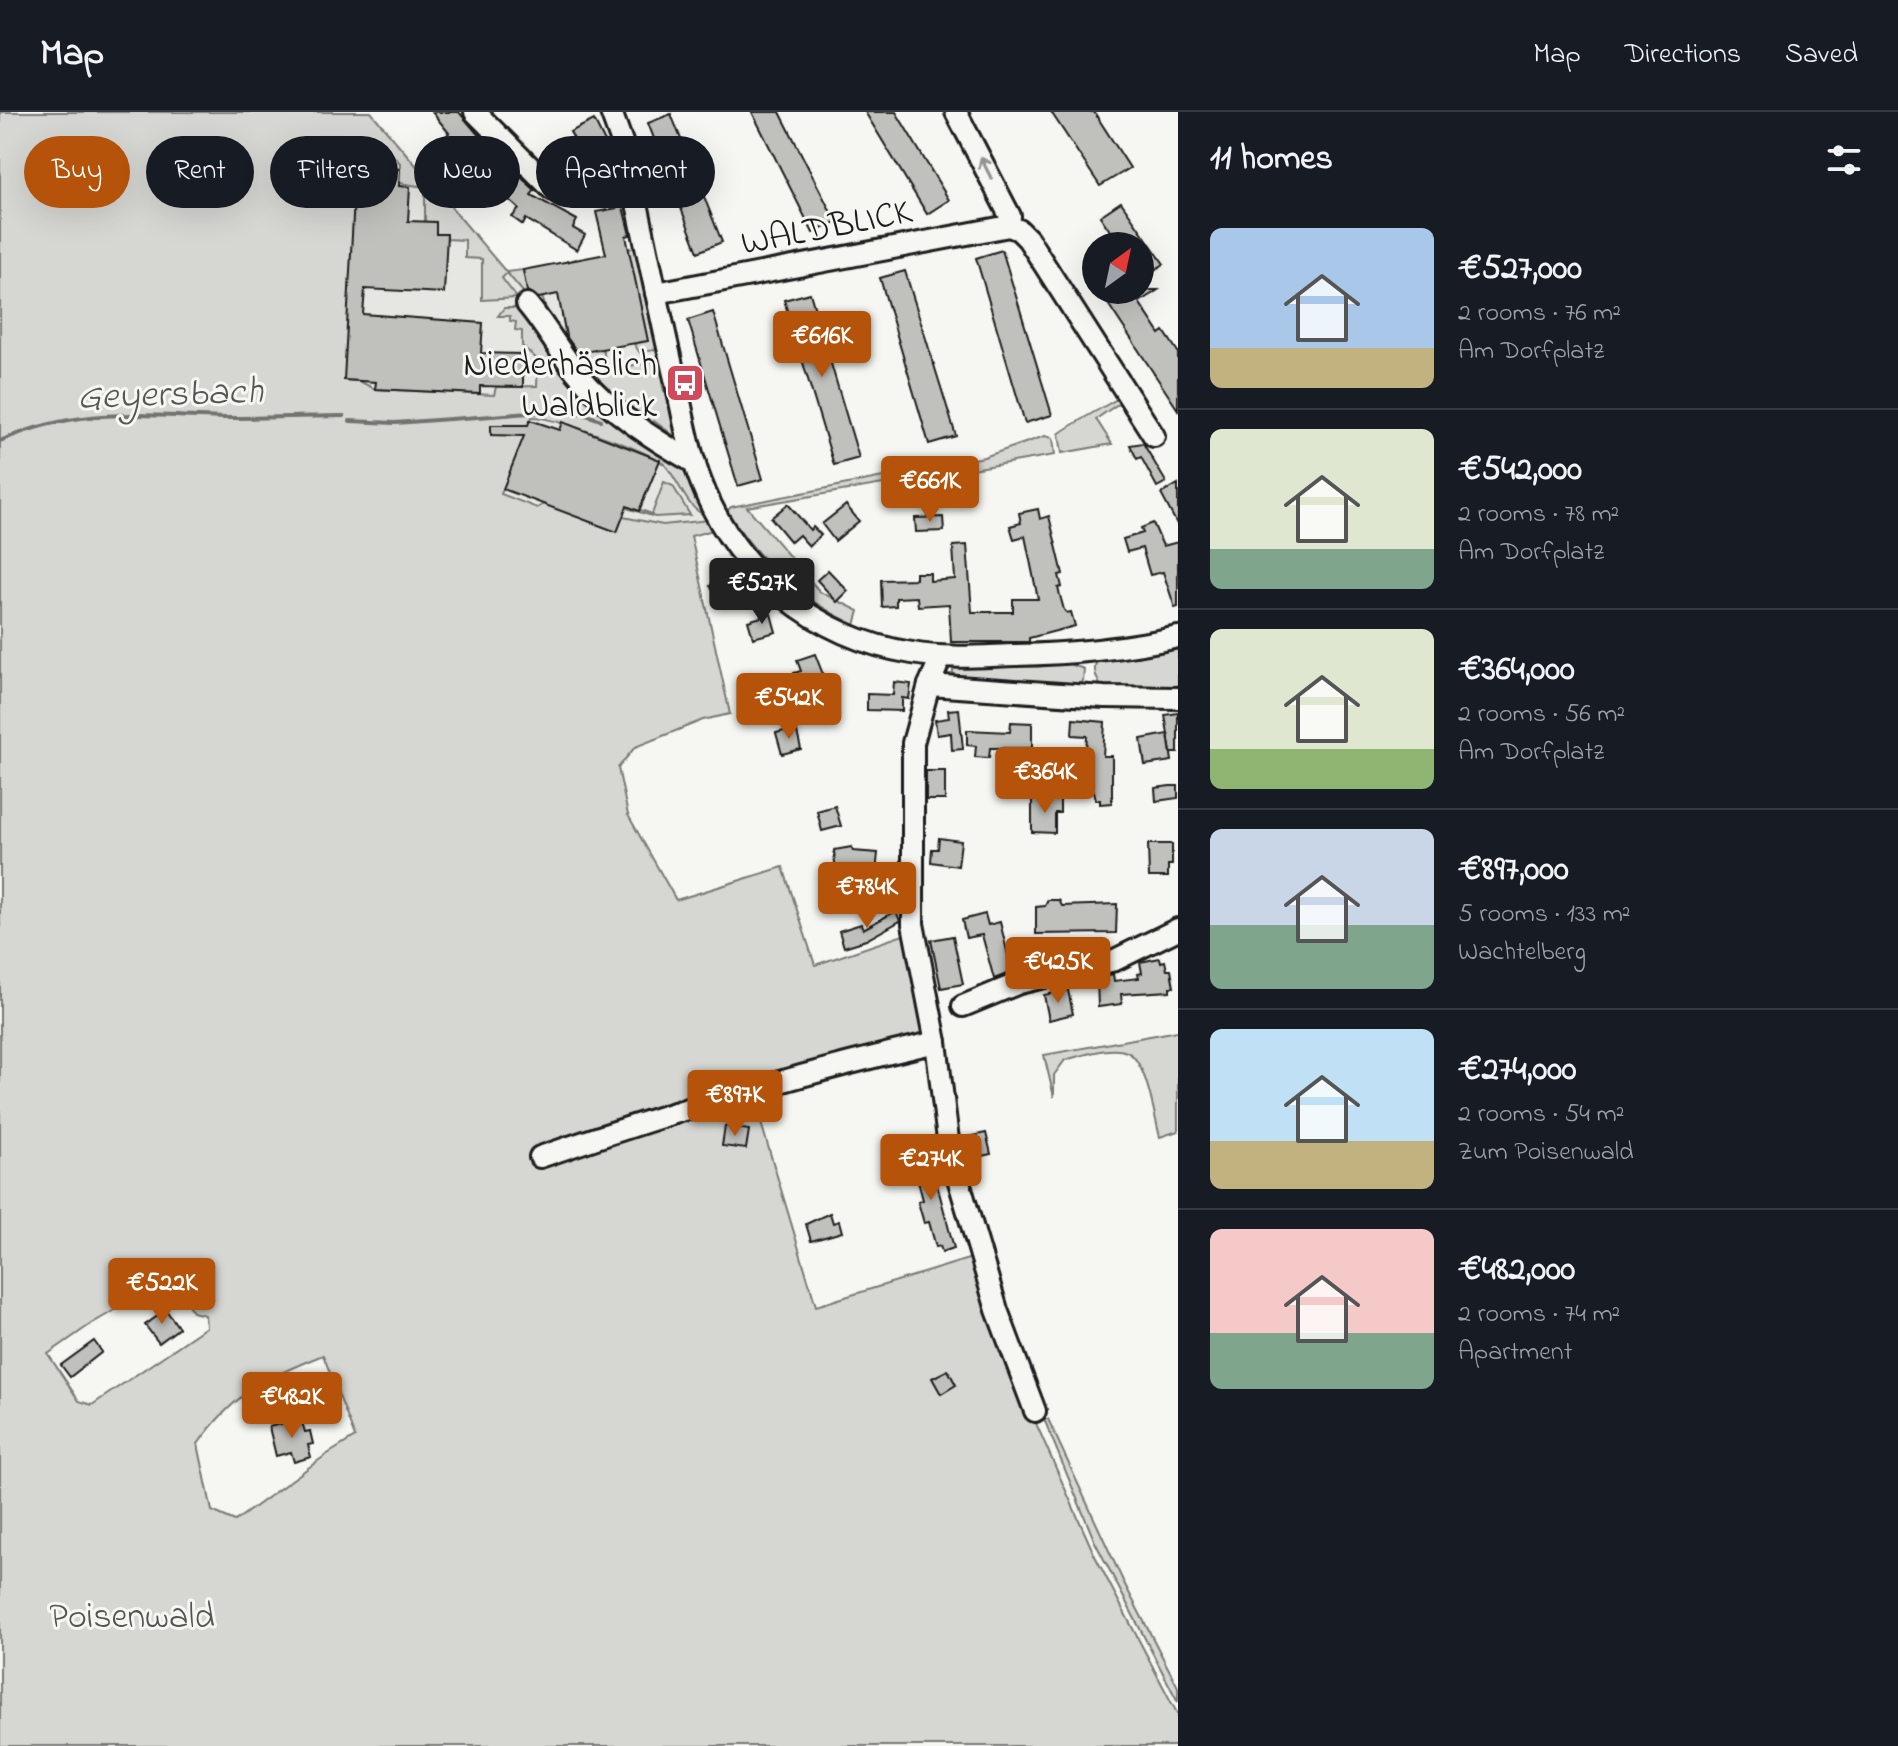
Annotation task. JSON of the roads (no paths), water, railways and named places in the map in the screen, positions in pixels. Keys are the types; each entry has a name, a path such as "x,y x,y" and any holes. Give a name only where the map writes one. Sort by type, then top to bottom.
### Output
{"street":[{"path":"475,112 536,173"},
{"path":"611,112 618,136"},
{"path":"956,112 1010,216 1009,226 1028,239 1154,436"},
{"path":"638,208 695,463 712,507 728,535 747,562 772,587 816,620 888,648 941,657 1059,655 1178,637"},
{"name":"WALDBLICK","path":"656,293 1009,226"},
{"path":"527,304 596,395 659,442 695,463"},
{"path":"941,657 929,685 913,743 911,902 916,948 936,1042 949,1148 997,1310 1035,1411"},
{"path":"929,685 1104,697 1178,698"},
{"path":"963,1006 1019,983 1115,960 1178,929"},
{"path":"540,1157 626,1127 809,1072 936,1042"}],"waterway":[{"name":"Geyersbach","path":"350,421 395,423 572,410 601,420"},
{"name":"Geyersbach","path":"0,441 30,429 88,417 344,416"}],"place":[{"name":"Niederhäslich Waldblick","path":"685,383"}],"park label":[{"name":"Poisenwald","path":"132,1614"}]}
